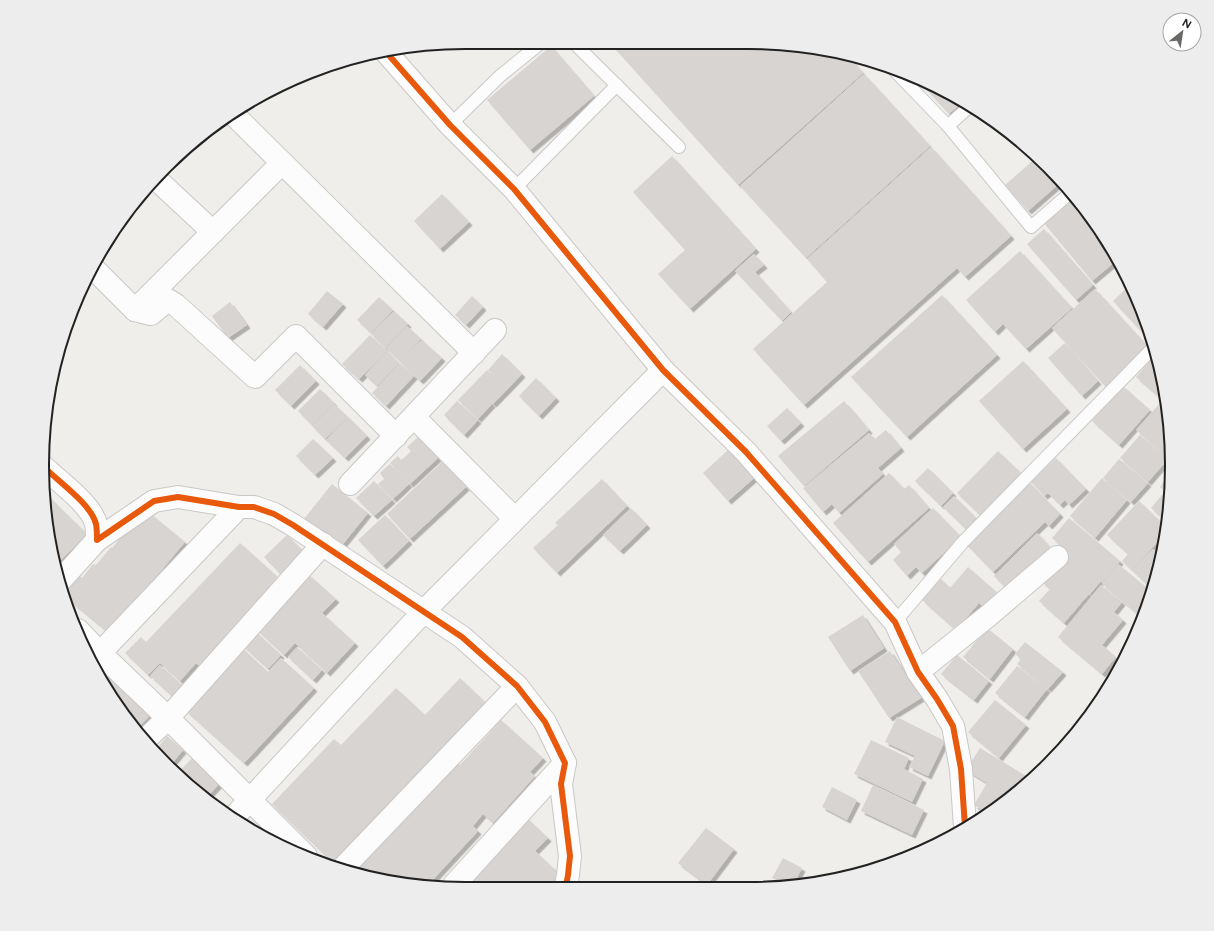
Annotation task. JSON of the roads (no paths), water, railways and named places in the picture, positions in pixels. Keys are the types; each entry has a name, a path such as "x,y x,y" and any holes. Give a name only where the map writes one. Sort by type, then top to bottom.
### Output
{"street":[{"path":"390,56 450,125 514,189 663,370 746,452 895,622 918,672 937,699 953,726 961,769 965,821"},
{"path":"236,117 474,353"},
{"path":"135,310 282,163"},
{"path":"160,183 213,232"},
{"path":"97,272 135,310 151,314 168,300 176,305 255,377 296,336 396,436"},
{"path":"350,484 495,330"},
{"path":"237,814 424,611 663,370"},
{"path":"414,417 515,519"},
{"path":"49,473 85,504 96,524 97,540"},
{"path":"64,576 97,540 154,501 178,496 239,507 254,507 274,514 294,525 462,637 517,686 545,722 565,763 561,784 570,856 567,882"},
{"path":"100,653 239,507"},
{"path":"149,737 168,718 323,544"},
{"path":"918,672 988,616 1057,557"},
{"path":"88,640 295,845"},
{"path":"347,865 517,686"},
{"path":"457,882 565,763"}],"lane":[{"path":"450,125 500,76 533,49"},
{"path":"580,49 679,148"},
{"path":"903,79 948,126 1031,227 1066,196"},
{"path":"514,189 617,85"},
{"path":"948,126 965,110"},
{"path":"895,622 963,542 1149,352"}]}
